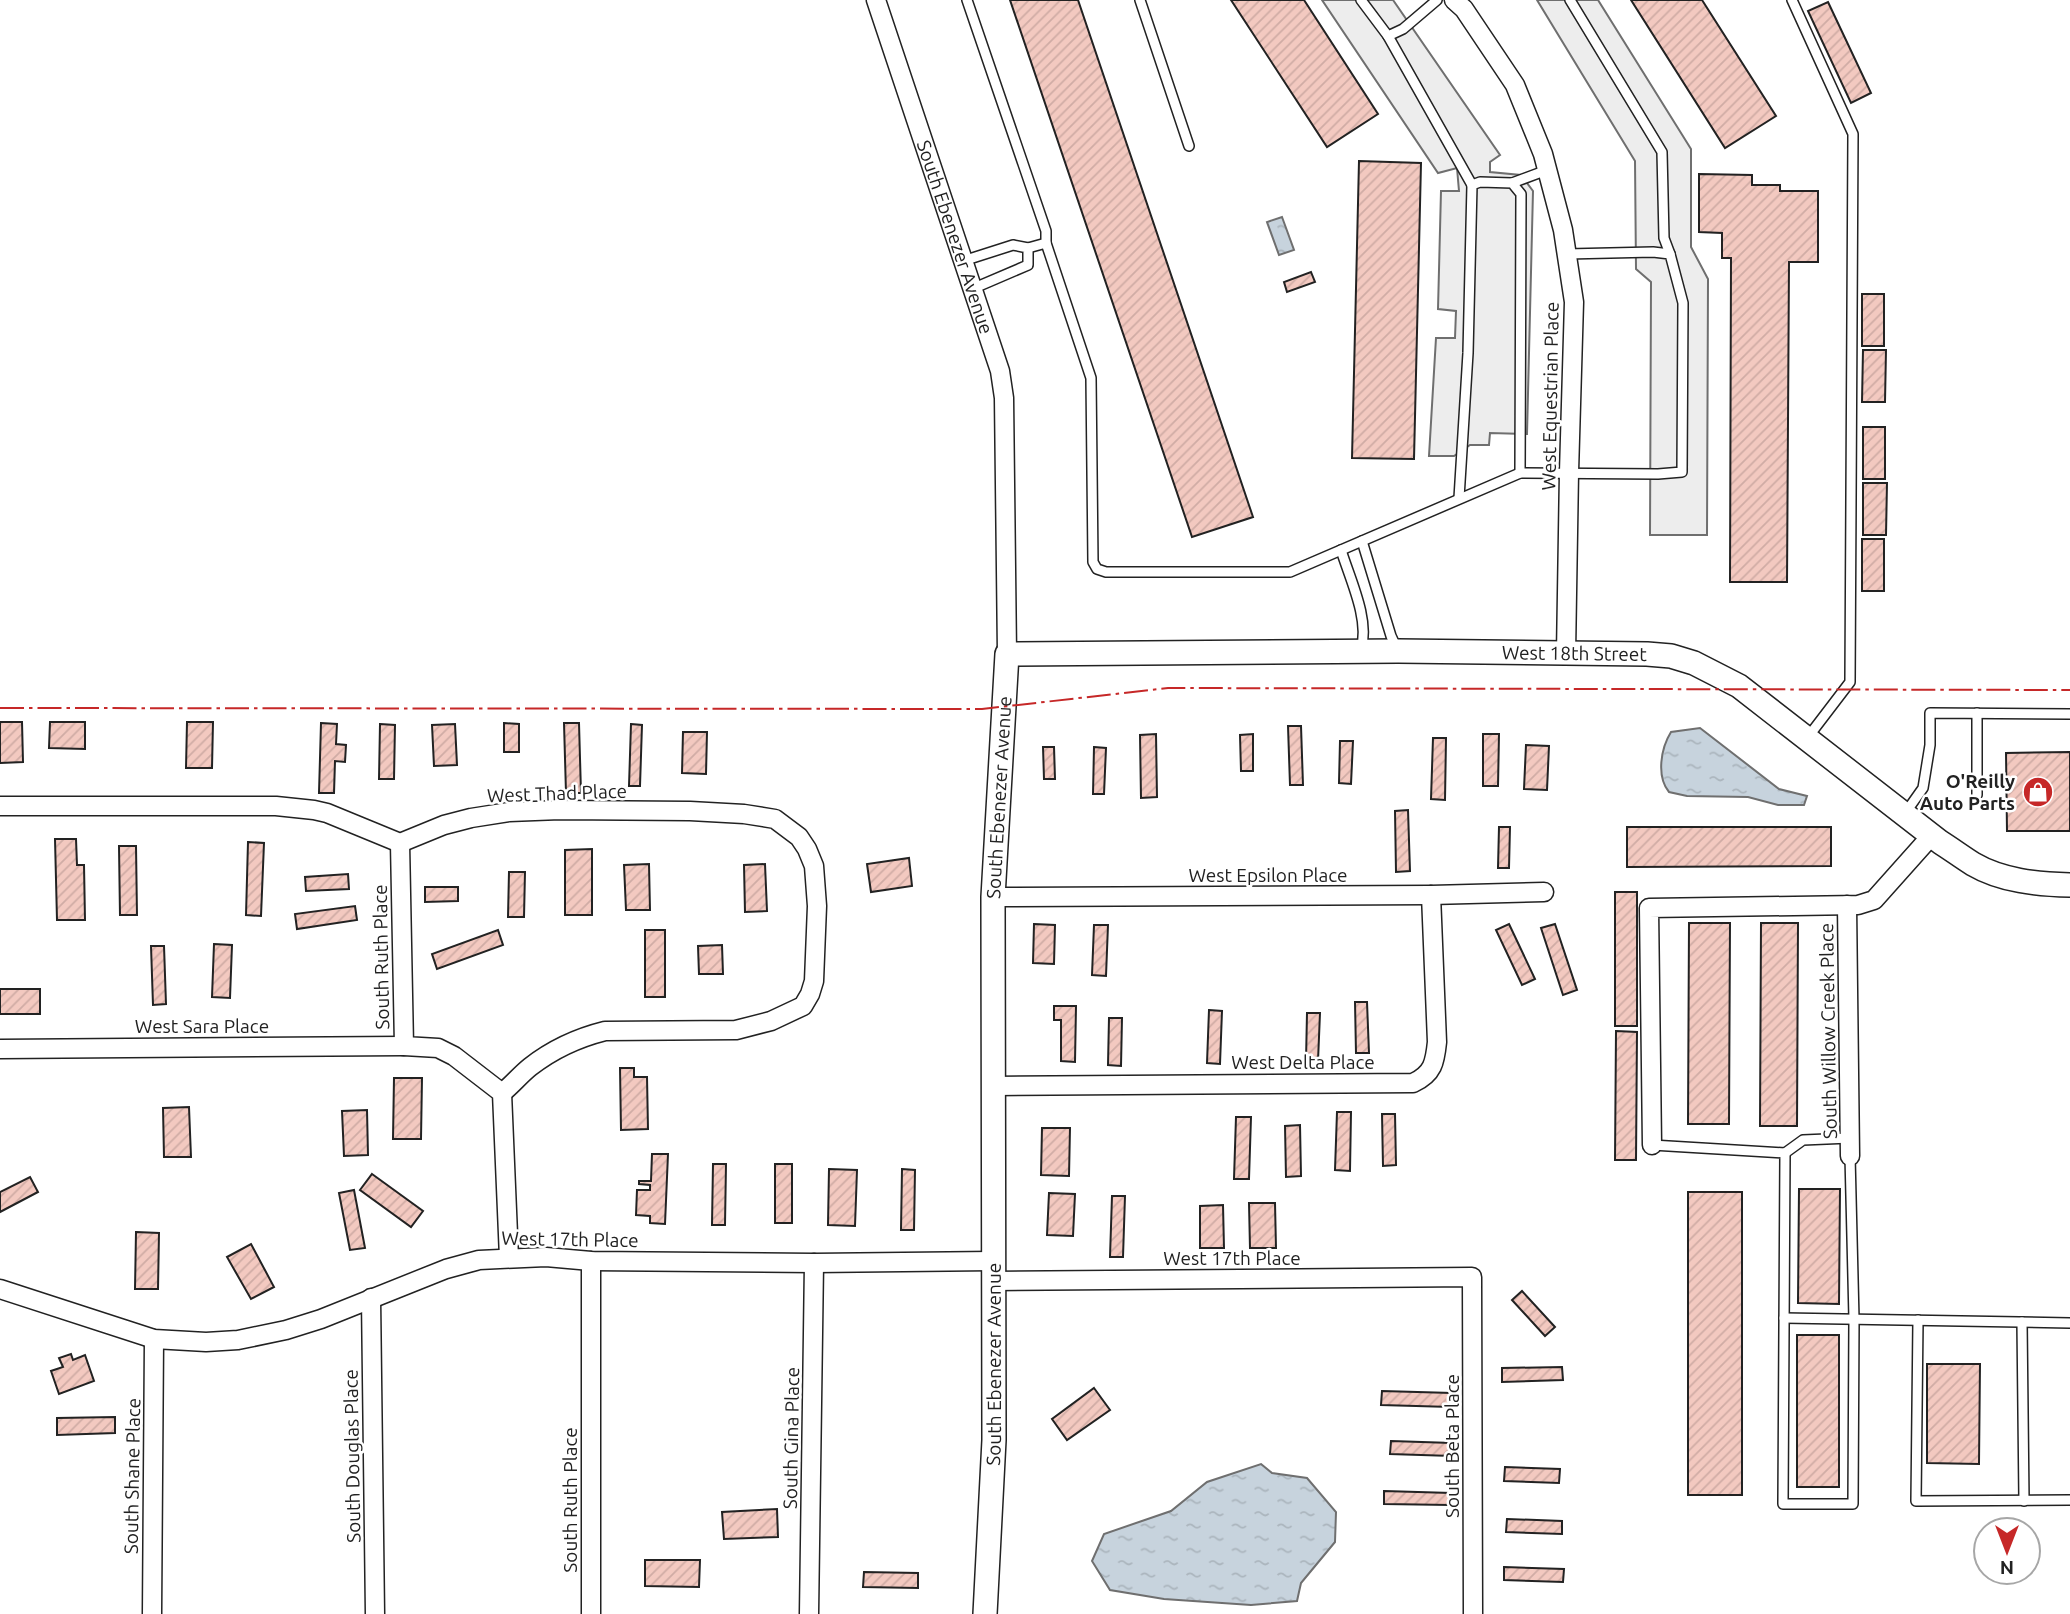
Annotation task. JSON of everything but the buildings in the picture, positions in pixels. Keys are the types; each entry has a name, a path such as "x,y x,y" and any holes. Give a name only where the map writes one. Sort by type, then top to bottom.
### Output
{"street":[{"name":"South Ebenezer Avenue","path":"876,0 1000,371 1004,398 1007,654 993,897 994,1440 985,1614"},
{"name":"West Equestrian Place","path":"1454,0 1464,9 1515,85 1543,154 1563,230 1574,302 1566,654"},
{"name":"West 18th Street","path":"1007,654 1398,651 1671,656 1694,663 1739,686 1932,835 1974,864 1994,874 2043,884 2070,885"},
{"path":"0,806 276,806 327,813 400,843"},
{"name":"West Thad Place","path":"400,843 444,825 509,812 690,811 775,819 799,837 814,866 814,981 803,1006 771,1021 736,1030 605,1031 587,1035 556,1049 528,1069 502,1093"},
{"path":"1652,1145 1649,908 1858,905 1874,900 1932,835"},
{"name":"South Ruth Place","path":"400,843 404,1046 438,1048 454,1056 502,1093"},
{"name":"West Epsilon Place","path":"993,897 1544,892"},
{"name":"West Delta Place","path":"994,1086 1413,1083 1423,1078 1435,1062 1437,1042 1431,895"},
{"name":"South Willow Creek Place","path":"1847,905 1850,1147"},
{"name":"West Sara Place","path":"0,1049 404,1046"},
{"path":"502,1093 509,1258"},
{"name":"West 17th Place","path":"0,1289 154,1339 206,1342 238,1340 286,1330 321,1319 446,1269 479,1260 509,1258 814,1263 993,1271 1472,1277"},
{"name":"South Ruth Place","path":"591,1261 591,1614"},
{"name":"South Gina Place","path":"810,1614 814,1263"},
{"name":"South Beta Place","path":"1472,1277 1474,1614"},
{"name":"South Douglas Place","path":"371,1298 375,1614"},
{"name":"South Shane Place","path":"152,1614 154,1339"}],"lane":[{"path":"967,0 1046,231 1046,243 1091,377 1093,562 1097,569 1106,572 1279,573 1290,572 1520,472 1682,472 1683,303 1664,238 1662,152 1570,0"},
{"path":"1140,0 1189,146"},
{"path":"1361,0 1388,36 1472,185 1468,353 1459,498"},
{"path":"1388,36 1403,29 1437,0"},
{"path":"1792,0 1853,134 1850,682 1807,738"},
{"path":"1472,185 1480,181 1512,183 1547,170"},
{"path":"1512,183 1521,194 1520,472"},
{"path":"963,261 1013,245 1028,248 1046,243"},
{"path":"972,289 1028,265 1028,248"},
{"path":"1567,254 1670,254"},
{"path":"1362,541 1398,651"},
{"path":"1341,550 1363,622 1365,637 1360,652"},
{"path":"1905,814 1923,788 1930,745 1930,713 2070,714"},
{"path":"1977,713 1977,795"},
{"path":"1652,1145 1785,1153 1803,1140 1850,1147 1854,1319 1853,1504 1783,1504 1785,1153"},
{"path":"1784,1318 2070,1323"},
{"path":"1918,1320 1916,1501 2070,1500"},
{"path":"2022,1322 2024,1500"}],"shaded area":[{"path":"1322,0 1393,0 1500,155 1490,162 1490,172 1521,175 1533,191 1527,434 1490,433 1489,445 1470,445 1454,456 1429,456 1436,338 1455,338 1456,311 1438,309 1441,191 1459,191 1457,168 1438,173"},
{"path":"1537,0 1598,0 1691,149 1691,247 1708,279 1707,535 1650,535 1651,282 1636,269 1635,161"}],"water":[{"path":"1282,217 1294,250 1279,255 1267,222"},
{"path":"1700,728 1779,789 1807,796 1804,805 1778,805 1748,797 1687,796 1669,792 1662,778 1661,762 1671,732"},
{"path":"1261,1464 1272,1473 1307,1478 1336,1512 1335,1542 1301,1583 1297,1601 1251,1605 1164,1599 1110,1590 1092,1561 1104,1534 1171,1511 1207,1482"}],"power":[{"path":"0,708 982,709 1168,688 2070,690"}],"place":[{"name":"O'Reilly Auto Parts","path":"2038,792"}]}
